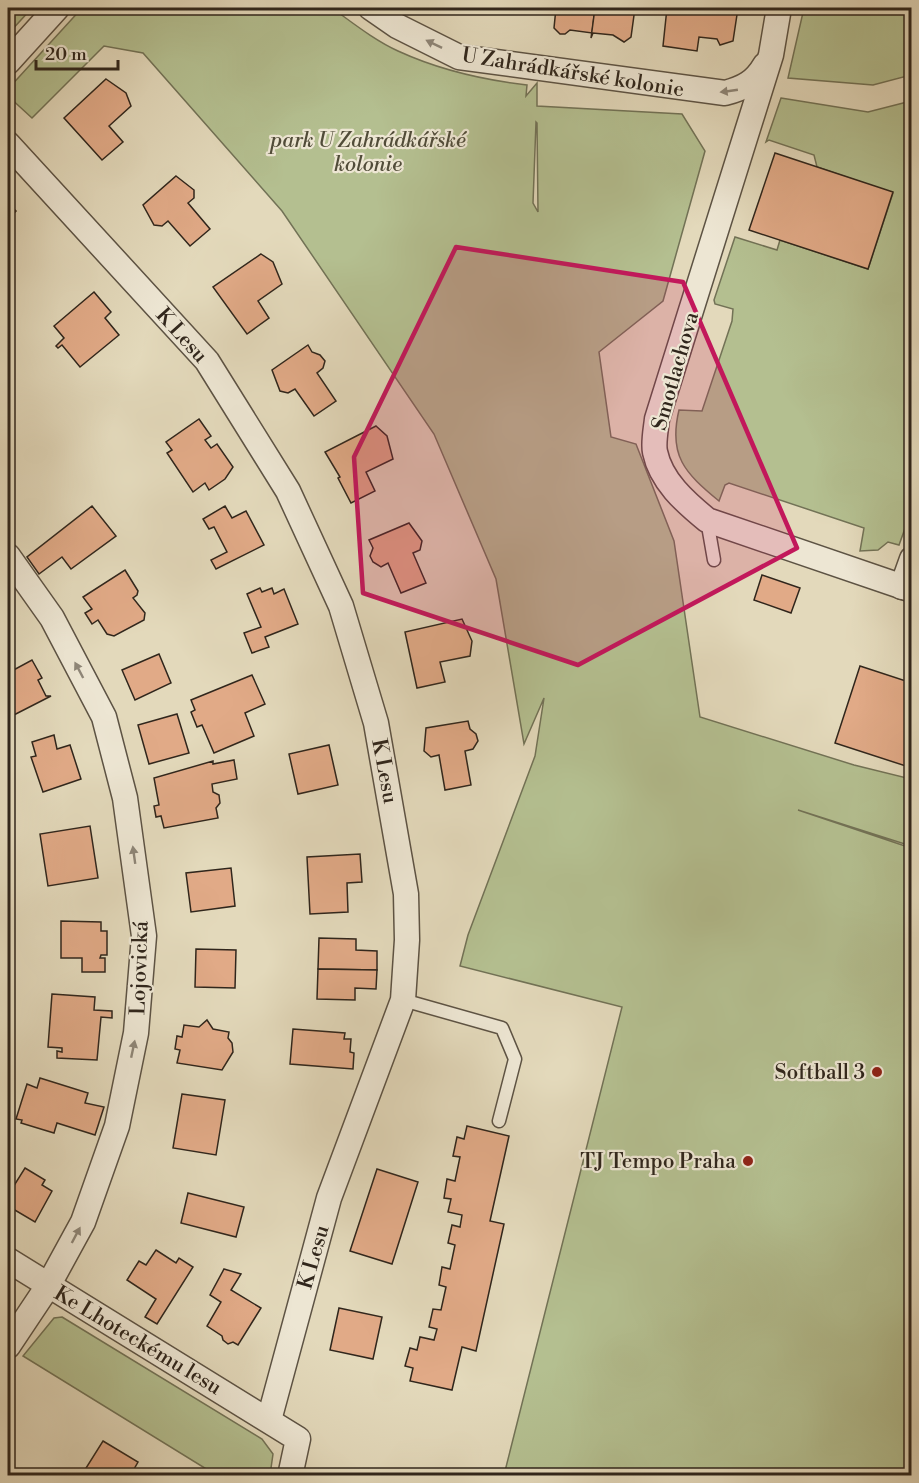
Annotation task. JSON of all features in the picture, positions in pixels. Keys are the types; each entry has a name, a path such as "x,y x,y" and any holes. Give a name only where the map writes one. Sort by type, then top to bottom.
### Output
{"street":[{"path":"8,62 57,8"},
{"name":"U Zahrádkářské kolonie","path":"371,8 397,26 459,57 692,90 726,93 743,88 759,75 771,55"},
{"name":"Smotlachova","path":"779,8 771,55 657,419 654,452 666,478 683,500 706,520 907,589 912,560"},
{"name":"K Lesu","path":"8,144 207,361 288,491 341,606 376,723 402,872 407,940 403,1000 329,1198 269,1420"},
{"name":"Lojovická","path":"8,556 52,618 104,717 125,798 144,936 136,1033 117,1126 83,1222 48,1286 8,1346"},
{"name":"Ke Lhoteckému lesu","path":"8,1260 269,1420"},
{"path":"269,1420 298,1438 290,1476"}],"lane":[{"path":"706,520 714,560"},
{"path":"403,1000 502,1028 515,1059 499,1121"}],"highlighted area":[{"path":"456,247 683,282 797,548 578,665 363,593 354,457"}],"green space":[{"path":"8,8 32,8 8,34"},
{"name":"park U Zahrádkářské kolonie","path":"82,8 332,8 381,42 429,63 478,77 527,85 526,96 537,83 537,106 682,114 705,151 663,301 599,352 611,437 636,444 674,541 700,717 854,765 911,779 911,846 798,810 911,848 911,1475 504,1475 622,1007 460,966 468,935 535,756 544,698 524,744 496,579 434,434 282,211 143,53 104,46 32,118 8,96 8,89","holes":["537,123 538,212 533,203"]},
{"path":"804,8 911,8 911,75 873,85 788,78"},
{"path":"781,98 868,112 911,101 912,509 899,545 888,542 878,550 860,551 864,528 729,483 725,485 719,501 689,472 678,452 676,426 679,410 702,411 732,321 733,309 715,304 714,300 735,237 777,250 780,240 868,269 893,193 817,167 814,155 769,140 766,142"},
{"path":"8,1283 14,1302 8,1319"},
{"path":"62,1317 262,1439 273,1454 270,1475 216,1475 23,1356 54,1318"}],"building":[{"path":"556,8 595,8 592,33 570,30 565,34 560,34 554,28"},
{"path":"595,8 635,8 631,37 624,42 613,35 593,33 591,38"},
{"path":"667,8 738,8 733,41 720,45 717,39 699,37 697,51 663,46"},
{"path":"106,79 126,93 131,106 109,126 123,142 102,160 64,118"},
{"path":"775,153 893,192 868,269 749,230"},
{"path":"176,176 194,190 194,198 188,203 210,229 190,246 168,221 162,226 154,225 143,205"},
{"path":"8,203 16,211 8,220"},
{"path":"261,254 273,262 282,284 258,301 269,318 247,334 213,287"},
{"path":"94,292 111,312 105,318 119,335 80,367 62,345 58,348 56,346 64,338 54,326"},
{"path":"308,345 312,352 320,355 325,361 323,368 317,373 336,401 314,416 295,389 288,393 280,391 272,370"},
{"path":"199,419 211,436 205,440 211,448 217,444 233,467 225,479 209,490 205,483 193,492 167,453 172,450 166,442"},
{"path":"376,426 387,436 393,459 366,472 375,491 351,503 338,478 340,477 325,452"},
{"path":"92,506 116,536 71,569 62,557 39,574 27,557"},
{"path":"225,506 232,518 246,511 264,545 216,569 211,560 227,552 214,527 209,529 203,519"},
{"path":"409,523 422,541 420,550 413,553 426,583 401,593 388,563 381,567 373,562 370,556 373,548 369,540"},
{"path":"125,570 138,591 133,598 145,613 144,620 114,636 107,634 98,620 92,624 85,613 92,609 83,597"},
{"path":"762,575 800,588 791,613 754,600"},
{"path":"260,588 262,592 272,588 274,594 284,589 298,624 265,637 269,647 252,653 244,633 261,627 247,594"},
{"path":"462,619 472,641 470,656 440,662 445,682 417,688 405,632"},
{"path":"159,654 171,683 135,700 122,670"},
{"path":"32,660 42,678 38,680 46,696 51,696 8,718 8,673"},
{"path":"860,666 912,683 912,768 835,743"},
{"path":"252,675 265,704 245,713 254,736 214,753 202,725 197,727 191,712 195,710 191,700"},
{"path":"177,714 189,753 149,764 138,725"},
{"path":"468,721 478,741 473,749 465,751 471,785 445,790 439,755 431,757 424,751 426,728"},
{"path":"54,735 57,749 70,745 81,779 43,792 31,757 36,756 32,742"},
{"path":"329,745 338,785 298,794 289,754"},
{"path":"234,760 237,779 212,784 213,792 219,795 220,803 216,808 218,818 164,828 161,816 156,817 154,806 159,805 154,778 213,761 213,764"},
{"path":"90,826 98,878 48,886 40,834"},
{"path":"360,854 362,882 347,883 348,912 310,914 307,857"},
{"path":"231,868 235,906 191,912 186,873"},
{"path":"61,921 101,922 101,931 107,931 107,955 101,955 100,958 105,958 105,972 82,972 82,958 61,958"},
{"path":"319,938 356,939 356,950 377,951 377,970 318,969"},
{"path":"196,949 236,950 235,988 195,987"},
{"path":"318,969 377,970 376,989 355,988 355,1000 317,999"},
{"path":"52,994 95,997 94,1010 112,1011 112,1018 101,1017 97,1060 57,1058 57,1051 62,1052 62,1048 48,1047"},
{"path":"207,1020 213,1029 229,1032 228,1038 232,1043 233,1052 222,1070 177,1063 180,1050 175,1049 177,1036 182,1037 184,1025 199,1027"},
{"path":"293,1029 345,1033 344,1039 351,1039 350,1052 354,1053 353,1069 290,1064"},
{"path":"40,1078 88,1093 85,1103 104,1107 95,1135 57,1123 54,1133 21,1123 22,1120 16,1119 27,1084 37,1088"},
{"path":"182,1094 225,1100 216,1155 173,1148"},
{"path":"467,1126 509,1136 490,1221 504,1224 476,1351 462,1347 452,1390 410,1381 413,1368 405,1366 410,1348 417,1350 420,1337 434,1340 437,1329 429,1327 433,1309 441,1310 446,1287 439,1285 442,1267 450,1269 455,1245 448,1243 452,1225 460,1227 462,1215 448,1212 451,1199 444,1198 447,1179 455,1181 460,1157 453,1156 457,1137 464,1139"},
{"path":"25,1168 45,1180 42,1185 52,1191 35,1222 8,1206 8,1191 10,1192"},
{"path":"377,1169 418,1182 392,1264 350,1251"},
{"path":"188,1193 244,1207 236,1237 181,1223"},
{"path":"156,1250 176,1263 179,1258 193,1267 157,1324 145,1317 156,1299 127,1280 139,1261 146,1265"},
{"path":"224,1269 241,1274 231,1290 261,1308 238,1345 233,1342 228,1344 222,1336 207,1326 221,1302 210,1295"},
{"path":"339,1308 382,1317 373,1359 330,1350"},
{"path":"103,1441 138,1462 130,1476 81,1476"}],"place":[{"name":"Softball 3","path":"877,1072"},
{"name":"TJ Tempo Praha","path":"748,1161"}]}
